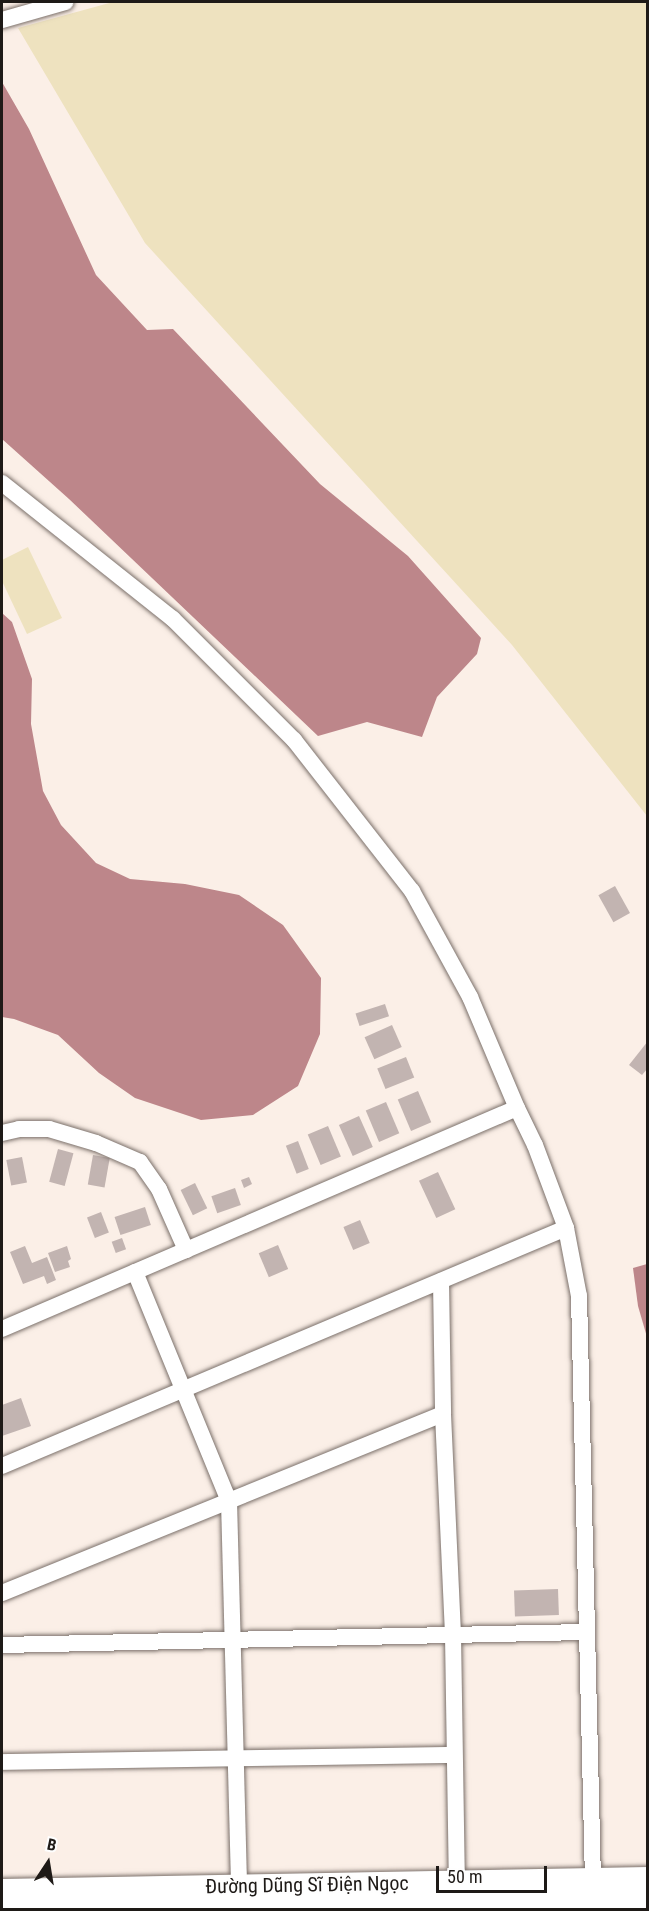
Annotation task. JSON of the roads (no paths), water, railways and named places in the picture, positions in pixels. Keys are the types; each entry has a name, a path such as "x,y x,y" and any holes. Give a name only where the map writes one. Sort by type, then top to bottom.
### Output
{"main road":[{"name":"Đường Dũng Sĩ Điện Ngọc","path":"2,1908 240,1900 593,1898 648,1879"},
{"name":"Đường Dũng Sĩ Điện Ngọc","path":"2,1891 240,1900 457,1883 648,1902"}],"street":[{"path":"2,20 65,2"},
{"path":"2,483 173,620 294,740 412,891 471,997 517,1108 535,1145 566,1228 579,1296 593,1898"},
{"path":"2,1329 517,1108"},
{"path":"2,1133 19,1129 49,1129 96,1143 140,1162 159,1189 186,1250"},
{"path":"2,1466 566,1228"},
{"path":"135,1272 229,1501 228,1539 234,1639 240,1900"},
{"path":"441,1281 443,1414 453,1635 457,1883"},
{"path":"2,1593 443,1414"},
{"path":"2,1645 586,1632"},
{"path":"2,1762 454,1755"}]}
